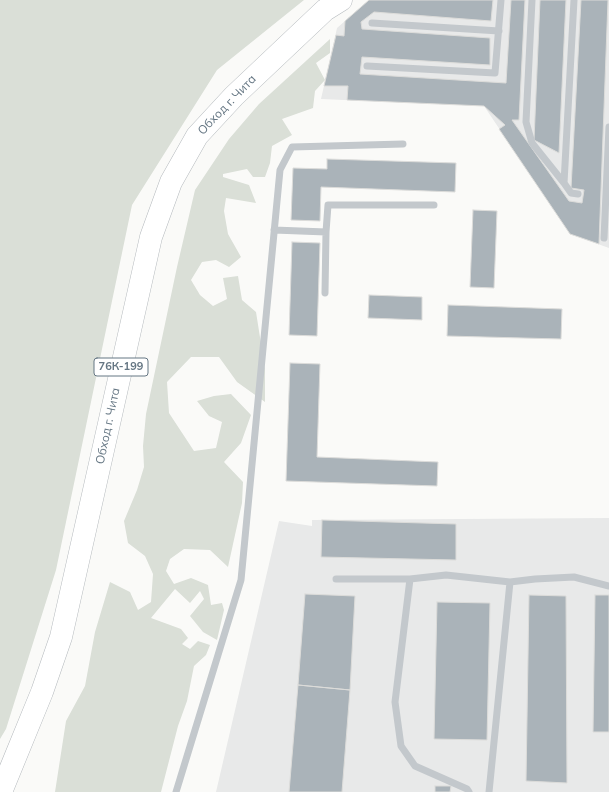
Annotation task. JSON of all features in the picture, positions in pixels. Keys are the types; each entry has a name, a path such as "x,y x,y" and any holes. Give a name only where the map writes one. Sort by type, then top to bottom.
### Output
{"highway":[{"name":"Обход г. Чита","path":"1,792 42,692 61,638 143,267 151,237 171,182 197,136 202,130 234,96 325,10 341,0"}],"lane":[{"path":"367,66 495,73 501,0"},
{"path":"532,0 526,122 532,143 571,194 578,194"},
{"path":"564,183 574,0"},
{"path":"372,22 499,32"},
{"path":"604,238 609,127"},
{"path":"176,792 241,580 280,170 292,147 403,144"},
{"path":"325,293 328,205 434,204"},
{"path":"274,230 326,232"},
{"path":"336,579 410,579 446,575 510,582 574,577 609,586"},
{"path":"410,579 395,702 401,746 415,766 449,781 469,792"},
{"path":"489,792 510,582"}],"shaded area":[{"path":"0,0 304,0 217,70 132,205 56,570 6,729 0,739"},
{"path":"369,0 609,0 609,248 570,234 484,106 321,99 337,28"},
{"path":"330,39 330,53 316,63 325,80 315,91 313,108 282,119 292,135 272,146 270,163 265,177 253,177 247,169 223,174 223,177 249,185 256,203 226,198 224,211 228,234 241,257 229,267 216,260 202,262 191,280 200,295 213,306 227,299 223,278 238,276 242,300 256,312 265,369 265,402 237,382 219,357 191,357 167,382 169,413 194,451 216,448 222,422 209,416 197,401 214,396 231,394 251,415 241,443 224,462 243,482 242,503 228,567 210,550 184,549 170,559 166,571 174,584 191,578 208,585 211,605 222,603 224,610 217,640 203,632 190,616 204,599 200,591 190,603 175,589 151,618 181,629 188,638 182,644 190,649 198,641 210,645 206,655 194,666 187,701 178,726 161,792 55,792 66,721 85,686 95,632 110,582 130,592 138,610 151,602 153,574 145,556 128,543 124,521 137,490 144,467 143,446 146,414 195,190 229,139 259,104"},
{"path":"609,518 609,792 216,792 279,521 312,526 312,520"}],"building":[{"path":"369,0 493,0 491,21 374,12 361,22 362,29 490,38 490,65 362,57 360,74 506,83 511,0 525,0 519,120 512,120 569,201 582,203 584,190 571,188 581,0 608,0 599,244 570,234 499,129 505,125 484,106 347,100 348,86 324,86 336,35 344,36 345,21"},
{"path":"540,0 566,0 559,153 534,140"},
{"path":"327,159 456,163 455,192 321,187 320,221 291,220 293,168 327,169"},
{"path":"473,210 497,211 494,288 470,287"},
{"path":"292,242 320,243 317,336 289,335"},
{"path":"369,295 422,297 422,320 368,318"},
{"path":"448,305 562,309 561,339 447,336"},
{"path":"290,363 320,364 317,457 438,462 437,486 286,481"},
{"path":"322,520 456,524 456,560 321,557"},
{"path":"305,594 355,596 350,690 298,685"},
{"path":"529,595 566,596 567,783 526,781"},
{"path":"595,595 609,595 609,732 593,732"},
{"path":"437,602 490,603 487,740 434,739"},
{"path":"298,685 350,690 342,792 289,792"},
{"path":"435,786 451,786 450,792 435,792"}]}
